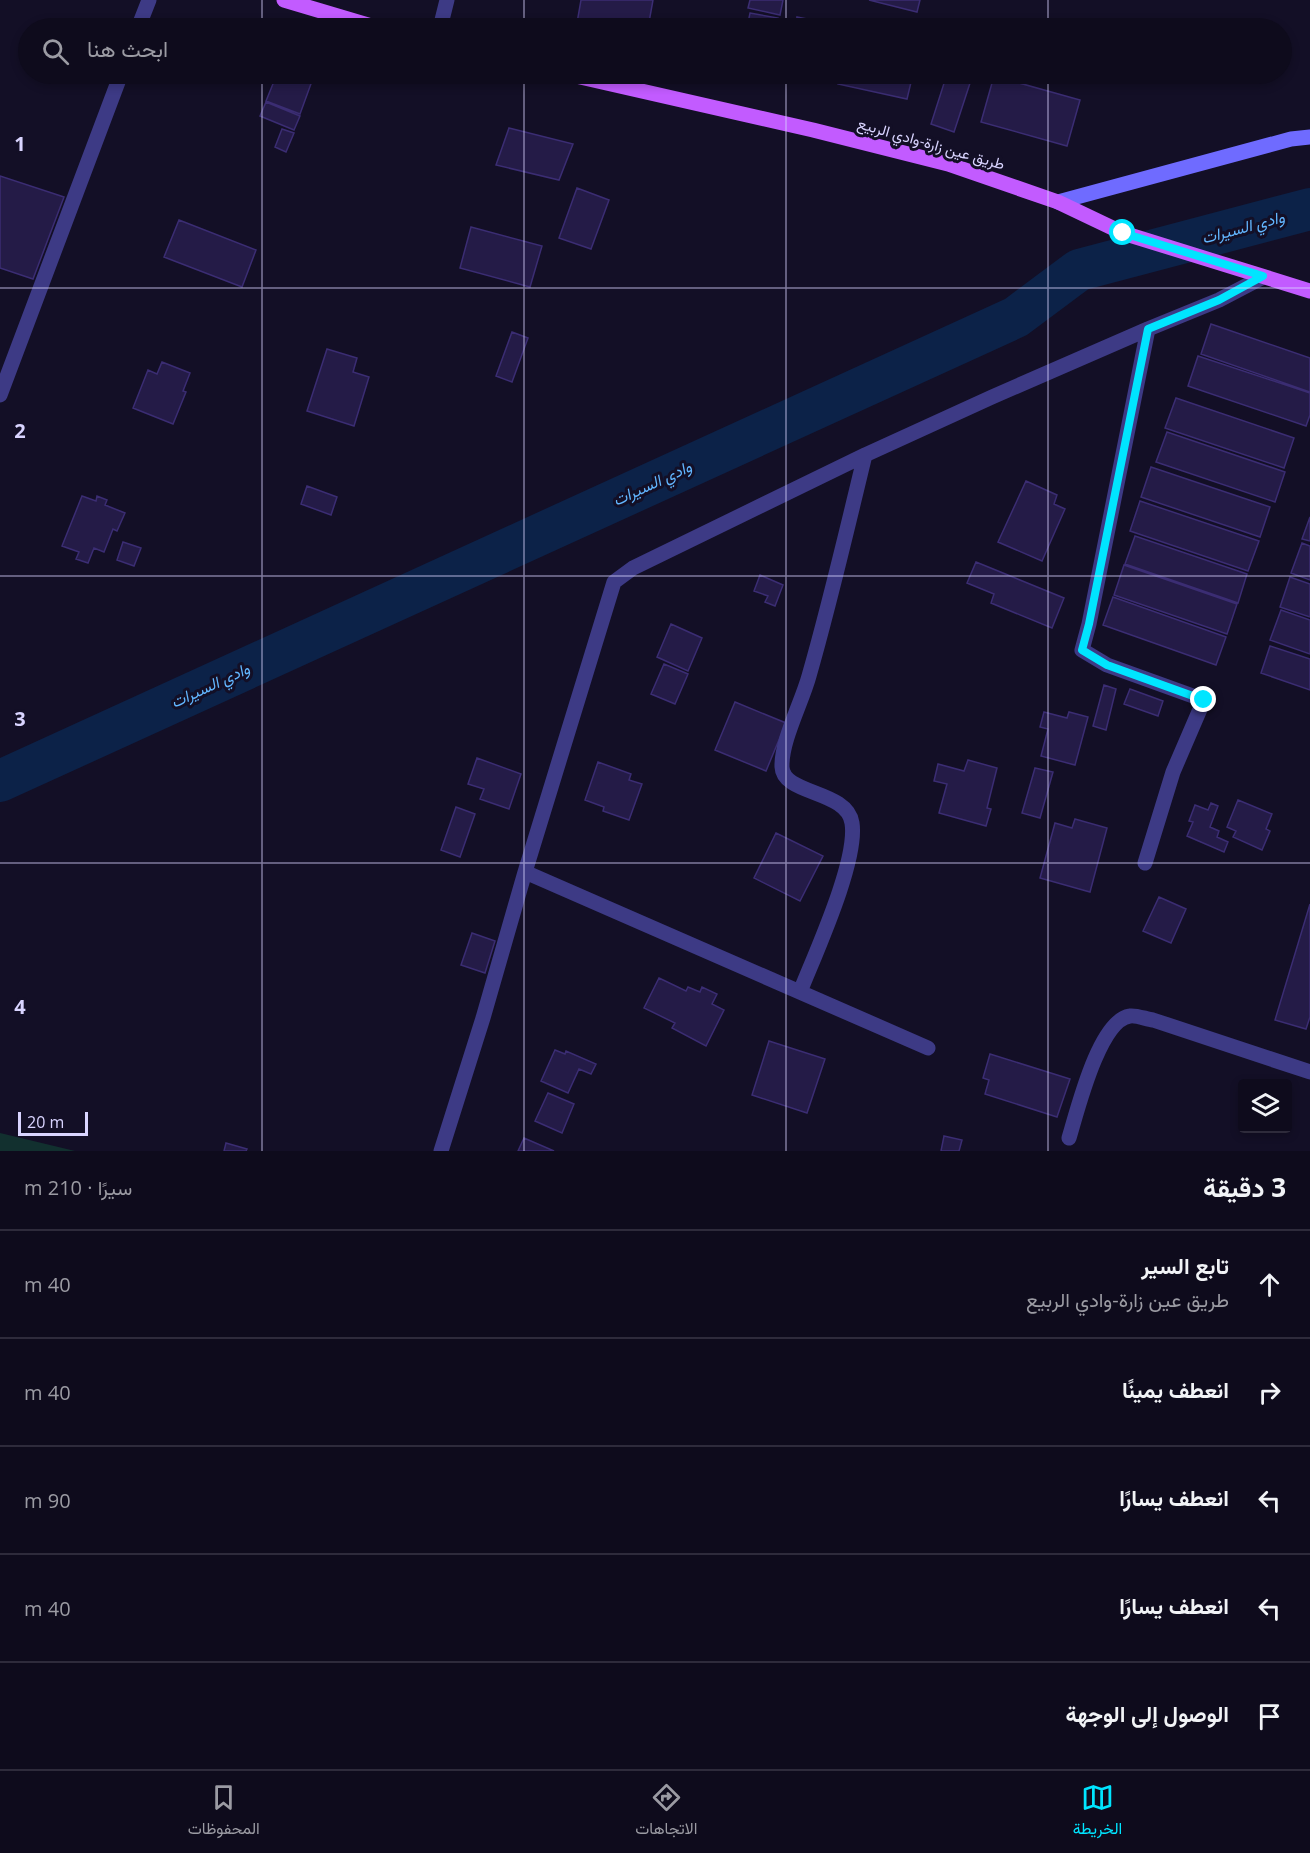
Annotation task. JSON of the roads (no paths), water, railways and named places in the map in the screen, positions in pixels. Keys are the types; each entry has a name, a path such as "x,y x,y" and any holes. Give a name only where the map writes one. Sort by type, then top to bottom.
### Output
{"main road":[{"path":"284,0 344,18"},
{"name":"طريق عين زارة-وادي الربيع","path":"611,84 813,130 948,164 1058,201 1123,233 1310,291"},
{"path":"1058,201 1291,139 1310,136"}],"street":[{"path":"142,18 149,0"},
{"path":"442,18 447,0"},
{"path":"0,395 117,84"},
{"path":"441,1151 614,582 633,568 865,455 1002,392 1219,300 1263,276"},
{"path":"1145,863 1173,772 1204,700 1107,665 1082,650 1148,329"},
{"path":"800,992 844,875 852,843 852,821 843,806 789,782 782,769 786,741 820,639 865,455"},
{"path":"525,872 928,1048"},
{"path":"1069,1138 1088,1076 1103,1043 1111,1028 1130,1016 1153,1020 1310,1072"}],"waterway":[{"name":"وادي السيرات","path":"0,781 1016,317 1079,270 1310,209"}]}
